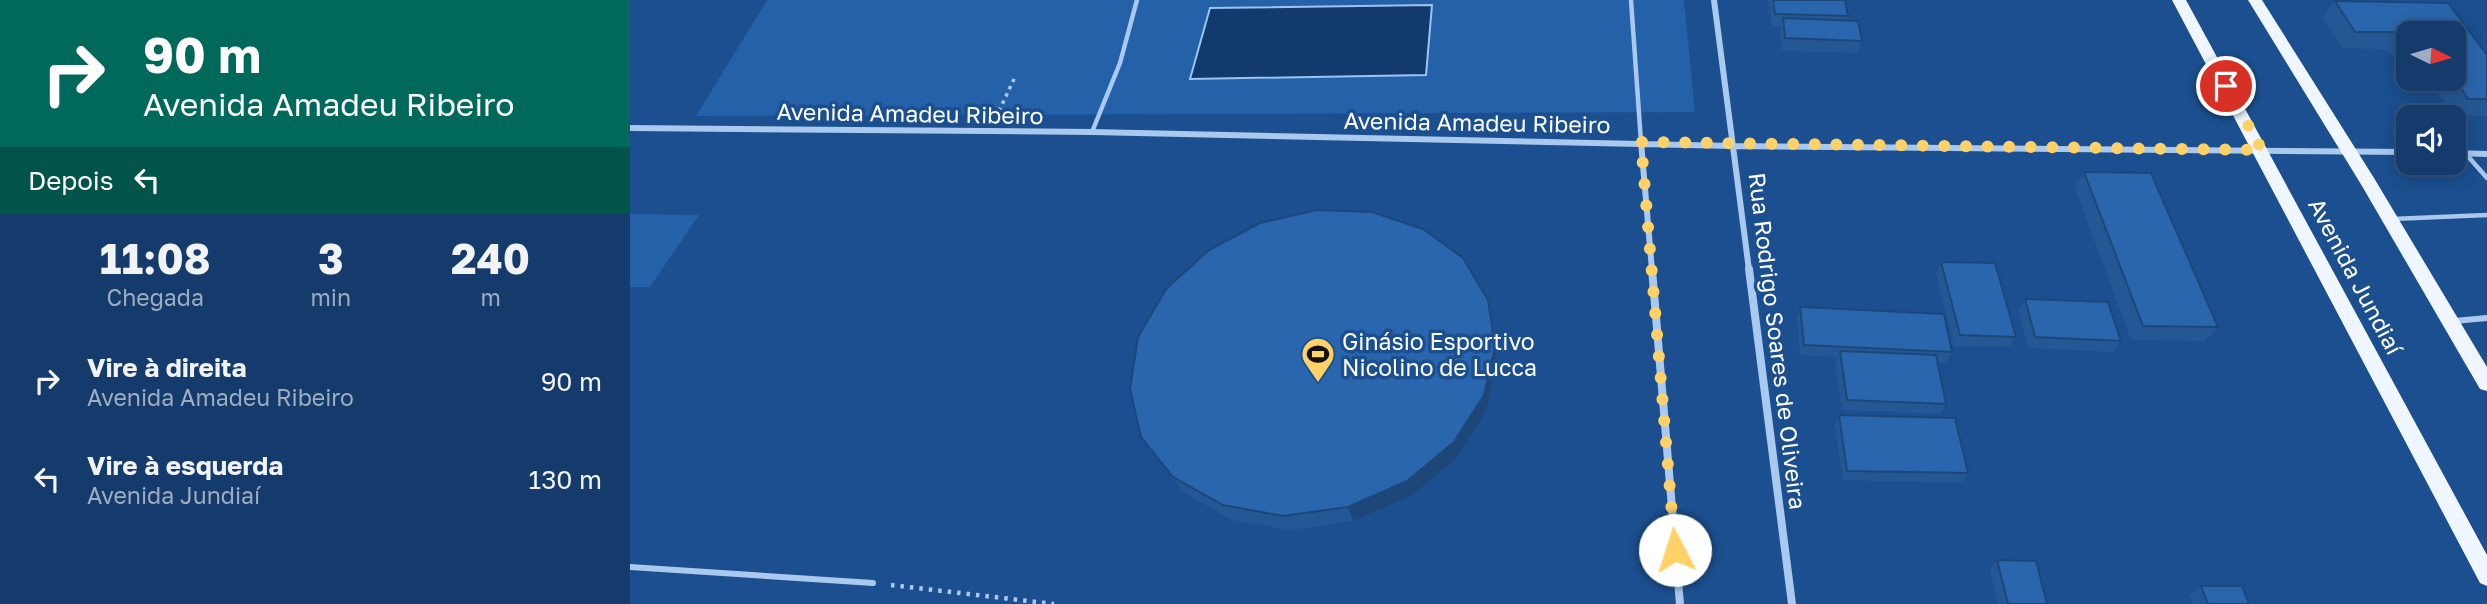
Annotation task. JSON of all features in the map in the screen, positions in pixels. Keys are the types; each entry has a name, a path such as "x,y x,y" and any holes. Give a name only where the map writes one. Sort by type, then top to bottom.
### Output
{"main road":[{"name":"Avenida Jundiaí","path":"2179,0 2262,150 2487,576"},
{"path":"2255,0 2349,150 2487,383"}],"street":[{"name":"Rua Rodrigo Soares de Oliveira","path":"1714,0 1792,604"},
{"name":"Avenida Amadeu Ribeiro","path":"630,128 1093,132 1734,146 2396,152"},
{"path":"1641,142 1680,604"},
{"path":"2466,153 2487,154"}],"lane":[{"path":"1093,132 1120,63 1137,0"},
{"path":"1631,0 1641,142"},
{"path":"2466,154 2487,178"},
{"path":"2390,219 2487,215"},
{"path":"2451,321 2487,318"},
{"path":"630,567 873,583"}],"path":[{"path":"989,131 1015,77"},
{"path":"873,583 1054,604"}],"shaded area":[{"path":"767,0 1684,0 1695,112 696,116"},
{"path":"1432,5 1426,75 1190,79 1210,8"},
{"path":"630,214 699,215 650,287 630,287"}],"building":[{"path":"1773,0 1845,0 1848,16 1775,14"},
{"path":"2335,1 2448,3 2462,21 2396,21 2396,33 2355,32"},
{"path":"1783,18 1858,21 1862,41 1785,38"},
{"path":"2466,27 2487,55 2487,99 2468,99 2463,91 2466,91"},
{"path":"2084,172 2151,173 2218,327 2143,326"},
{"name":"Ginásio Esportivo Nicolino de Lucca","path":"1317,210 1372,212 1423,229 1463,258 1488,300 1495,346 1484,395 1454,442 1407,481 1348,507 1283,516 1223,505 1173,477 1141,437 1130,389 1138,337 1166,289 1209,250 1260,223"},
{"path":"1941,262 1995,263 2016,337 1960,335"},
{"path":"2025,299 2108,302 2121,341 2035,337"},
{"path":"1800,307 1944,314 1952,352 1804,345"},
{"path":"1840,351 1936,355 1946,404 1847,400"},
{"path":"1839,415 1955,418 1968,473 1847,471"},
{"path":"1997,560 2036,561 2047,604 2008,604"},
{"path":"2201,586 2242,586 2249,604 2208,604"}],"place":[{"name":"Ginásio Esportivo Nicolino de Lucca","path":"1318,384"}],"route":[{"path":"1675,550 1641,142 1761,146 2262,150 2226,86"}]}
